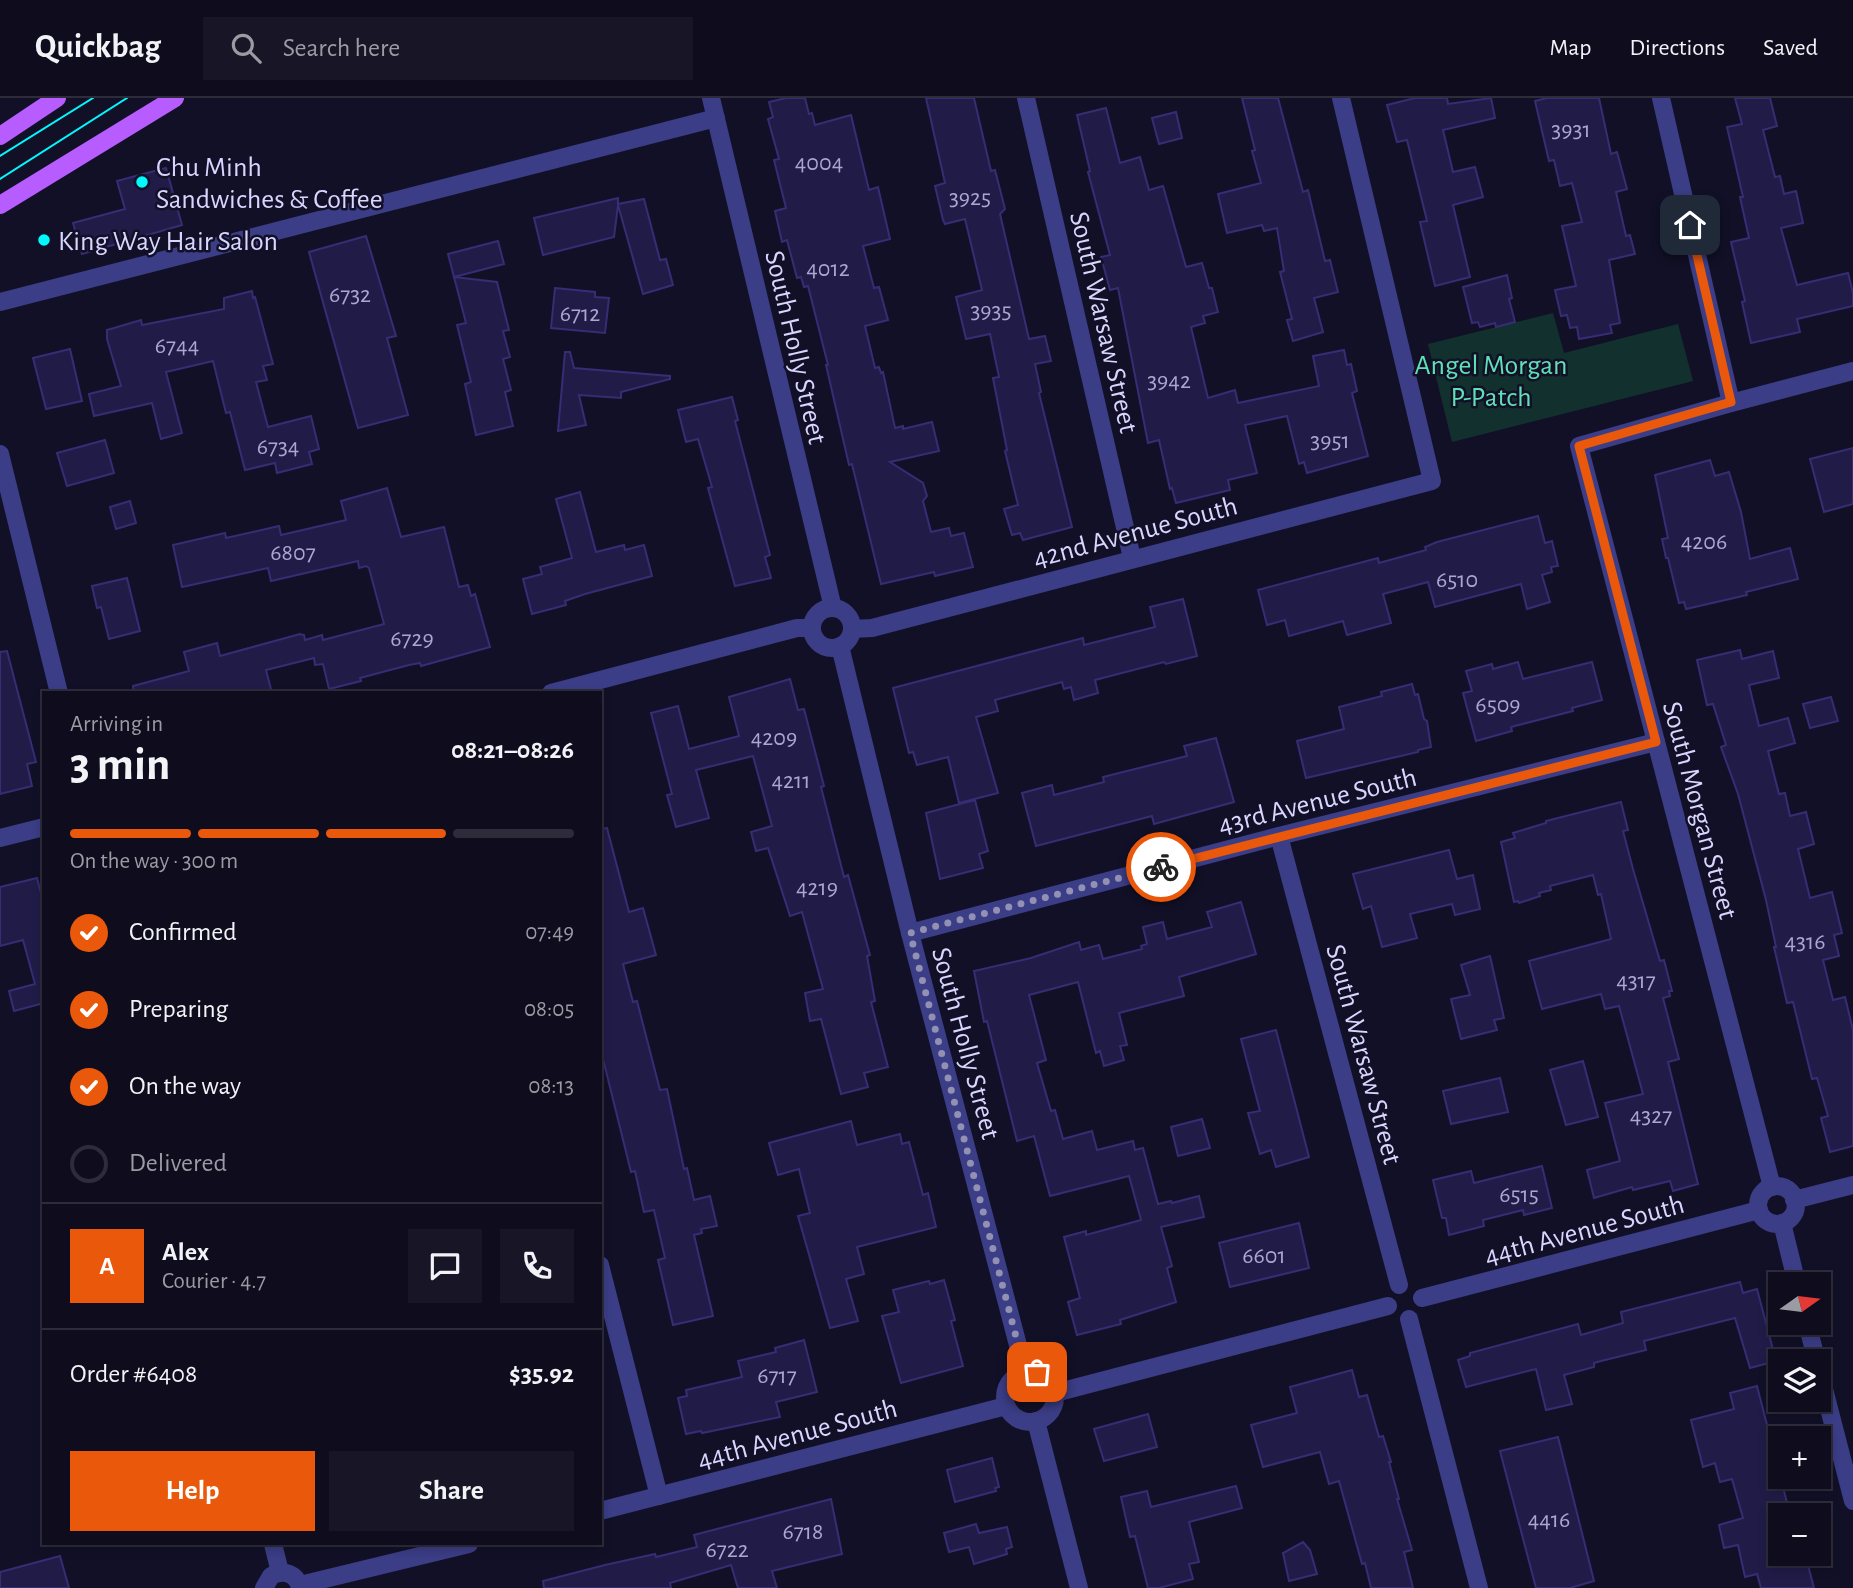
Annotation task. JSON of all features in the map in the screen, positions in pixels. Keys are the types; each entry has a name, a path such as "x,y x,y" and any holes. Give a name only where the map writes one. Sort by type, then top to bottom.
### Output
{"main road":[{"path":"0,136 57,98"},
{"path":"0,205 175,98"}],"street":[{"name":"South Holly Street","path":"711,98 833,608"},
{"name":"South Warsaw Street","path":"1027,98 1132,558"},
{"name":"42nd Avenue South","path":"852,629 872,628 1432,481 1341,98"},
{"path":"1661,98 1731,402 1853,371"},
{"path":"0,302 716,118"},
{"name":"South Morgan Street","path":"1731,402 1579,446 1772,1187"},
{"path":"0,454 59,691"},
{"path":"833,608 843,610 852,629 850,638 840,646 829,648 816,640 812,628 820,611 833,608"},
{"path":"559,691 797,628 812,628"},
{"name":"South Holly Street","path":"840,646 910,933 1025,1371"},
{"name":"43rd Avenue South","path":"910,933 1279,836 1656,742"},
{"path":"0,838 42,828"},
{"name":"South Warsaw Street","path":"1279,836 1399,1285"},
{"path":"1794,1200 1853,1185"},
{"path":"1772,1187 1787,1190 1794,1200 1791,1218 1782,1223 1767,1222 1759,1210 1761,1195 1772,1187"},
{"name":"44th Avenue South","path":"1422,1298 1759,1210"},
{"path":"1782,1223 1794,1272"},
{"path":"602,1273 659,1496"},
{"path":"1399,1285 1414,1287 1422,1298 1418,1314 1409,1319 1396,1317 1388,1306 1389,1293 1399,1285"},
{"path":"1055,1393 1388,1306"},
{"path":"1409,1319 1479,1588"},
{"path":"1025,1371 1045,1376 1051,1382 1055,1393 1053,1407 1048,1414 1036,1421 1024,1422 1016,1418 1006,1406 1005,1390 1009,1382 1014,1376 1025,1371"},
{"name":"44th Avenue South","path":"602,1510 1006,1406"},
{"path":"1830,1412 1853,1501"},
{"path":"1036,1421 1079,1588"},
{"path":"273,1545 280,1572"},
{"path":"264,1588 271,1576 280,1572 293,1575 300,1587 464,1545"}],"green space":[{"name":"Angel Morgan P-Patch","path":"1553,313 1564,353 1678,324 1693,381 1452,442 1428,344"}],"building":[{"path":"805,98 815,125 851,115 869,190 878,187 890,239 863,246 874,288 879,287 888,320 865,326 875,368 879,367 881,373 883,372 895,428 903,426 903,429 932,422 939,451 890,462 923,483 927,496 923,501 931,532 949,528 951,536 964,533 973,567 935,576 934,572 881,584 852,464 849,465 808,286 804,287 801,277 797,278 787,240 782,242 775,211 786,208 774,160 779,159 768,119 773,117 769,102"},
{"path":"926,98 974,98 991,171 995,170 1005,209 1000,214 1029,339 1045,336 1051,361 1035,364 1041,392 1039,393 1072,527 1023,540 1020,533 1012,535 1004,509 1018,505 1005,451 1007,450 993,378 999,377 990,334 966,339 956,297 982,290 965,219 945,224 943,220 935,186 945,183"},
{"path":"1242,98 1278,98 1303,192 1308,190 1325,261 1330,260 1338,292 1314,298 1323,332 1293,341 1287,320 1292,319 1280,272 1284,271 1277,228 1264,231 1262,225 1227,233 1218,194 1261,183"},
{"path":"1415,98 1447,98 1448,104 1491,98 1495,118 1443,130 1453,172 1475,167 1483,197 1453,205 1470,277 1435,286 1420,222 1427,221 1407,140 1397,142 1387,105"},
{"path":"1547,98 1599,98 1611,154 1617,152 1627,189 1616,192 1626,236 1630,235 1635,254 1609,260 1620,323 1610,325 1612,333 1579,339 1577,327 1570,328 1567,315 1561,316 1555,290 1576,286 1562,226 1582,222 1572,183 1560,186 1554,160 1549,161 1535,101"},
{"path":"1735,98 1770,98 1777,126 1763,130 1775,177 1780,176 1784,194 1796,191 1803,223 1781,228 1797,285 1848,273 1853,293 1853,306 1797,319 1800,332 1751,343 1742,302 1745,301 1731,242 1749,238 1727,127 1742,124"},
{"path":"1106,108 1120,163 1140,157 1149,190 1163,186 1186,267 1202,263 1209,288 1212,288 1218,312 1203,316 1205,323 1191,327 1208,398 1235,390 1238,403 1319,386 1313,356 1344,350 1347,365 1351,364 1357,391 1352,393 1368,456 1307,473 1304,462 1299,464 1287,416 1245,425 1257,473 1228,480 1230,490 1176,503 1172,488 1170,489 1159,440 1148,443 1118,288 1110,290 1101,257 1110,255 1088,172 1090,171 1077,115"},
{"path":"1176,112 1182,138 1159,144 1152,118"},
{"path":"166,168 182,225 82,254 73,223 125,209 117,181"},
{"path":"618,198 618,204 644,199 660,260 666,259 673,285 643,294 618,205 614,237 543,255 534,218"},
{"path":"366,236 396,336 387,338 408,415 358,428 309,252"},
{"path":"498,241 504,264 454,277 448,254"},
{"path":"1507,275 1515,322 1496,327 1495,323 1480,327 1478,322 1472,323 1463,287"},
{"path":"454,277 497,282 509,330 503,331 510,357 503,359 511,390 505,392 513,426 476,435 465,384 471,382 457,325 466,323"},
{"path":"555,288 595,292 595,297 609,298 605,333 551,328"},
{"path":"252,291 273,364 263,366 267,380 256,382 268,427 311,416 319,449 309,452 312,464 277,473 275,463 245,470 230,412 226,413 213,361 166,372 182,433 161,439 152,403 94,416 89,394 121,386 107,339 107,330 141,320 142,325 224,309 224,298"},
{"path":"70,349 82,401 46,409 33,358"},
{"path":"565,352 570,352 574,368 670,376 670,379 621,392 621,398 579,395 586,425 558,431"},
{"path":"732,397 738,420 735,421 770,555 765,557 771,578 735,586 708,488 712,487 698,439 686,442 678,410"},
{"path":"105,440 114,473 67,486 57,453"},
{"path":"1853,448 1853,504 1824,512 1810,459"},
{"path":"1710,460 1715,476 1729,472 1741,512 1750,559 1790,548 1798,579 1746,592 1747,595 1686,609 1684,602 1679,603 1666,558 1662,539 1668,538 1655,475"},
{"path":"387,488 401,537 444,527 459,587 468,585 471,596 475,594 490,647 421,666 420,663 409,665 329,689 323,664 315,665 314,658 266,670 271,691 134,691 133,686 189,671 184,652 217,643 220,656 300,634 304,635 305,640 322,635 323,640 384,624 369,568 359,568 358,561 271,581 268,568 182,587 173,545 225,533 226,538 279,526 281,535 346,520 341,501"},
{"path":"580,492 596,552 624,545 625,550 644,545 652,576 585,594 565,601 566,605 532,614 523,579 542,574 540,567 572,558 556,499"},
{"path":"130,501 136,523 116,529 110,507"},
{"path":"1538,516 1545,543 1552,541 1558,566 1551,567 1552,572 1542,575 1550,602 1527,609 1521,584 1435,607 1428,582 1383,594 1391,623 1347,635 1343,621 1289,636 1285,620 1267,625 1258,590 1378,558 1379,563 1426,550 1425,547 1437,542"},
{"path":"127,578 140,631 109,639 101,607 97,608 92,586"},
{"path":"1183,599 1197,656 1095,680 1098,693 1074,700 1071,687 1064,689 1062,682 995,700 998,711 976,717 998,793 959,803 948,757 917,765 913,752 909,753 893,688 1083,638 1084,645 1155,627 1150,607"},
{"path":"1740,650 1742,659 1773,651 1779,678 1749,685 1759,726 1788,718 1795,743 1768,751 1779,794 1785,793 1790,816 1806,812 1814,844 1798,849 1810,898 1832,892 1842,933 1834,935 1839,956 1823,960 1833,1000 1845,997 1853,1030 1853,1146 1830,1152 1821,1118 1828,1116 1817,1078 1812,1079 1793,1002 1787,1003 1766,900 1738,794 1721,747 1726,745 1713,704 1707,705 1697,660"},
{"path":"7,651 36,762 27,764 32,786 0,794 0,652"},
{"path":"1518,662 1523,679 1592,662 1602,700 1572,708 1573,711 1511,727 1512,731 1476,741 1463,693 1472,691 1466,671 1492,664 1493,669"},
{"path":"790,679 798,710 804,709 844,877 848,875 870,955 867,956 875,1001 871,1002 888,1067 864,1073 868,1087 841,1094 821,1019 810,1021 805,993 823,989 802,912 790,916 768,848 756,851 751,832 772,826 753,756 696,770 709,818 676,827 667,795 672,794 651,713 678,706 689,749 739,736 729,697"},
{"path":"1412,684 1427,721 1431,747 1306,778 1297,741 1344,729 1339,707 1382,696 1381,692"},
{"path":"1831,697 1838,721 1810,728 1803,704"},
{"path":"1216,738 1234,802 1154,824 1152,816 1036,846 1022,793 1052,785 1054,795 1104,782 1103,777 1187,756 1184,746"},
{"path":"975,800 988,851 979,854 983,868 940,879 926,813"},
{"path":"1621,802 1628,830 1623,831 1633,869 1660,961 1664,960 1672,991 1669,991 1670,996 1663,998 1679,1059 1668,1062 1698,1184 1673,1191 1670,1181 1633,1190 1632,1187 1594,1198 1587,1170 1620,1161 1605,1103 1643,1094 1619,1006 1605,1009 1601,994 1542,1009 1529,961 1611,939 1601,894 1598,895 1593,875 1550,886 1551,890 1539,893 1540,896 1514,902 1501,842 1515,838 1513,833 1546,821"},
{"path":"607,828 629,912 643,908 656,955 623,964 633,1002 637,1001 660,1090 667,1089 684,1169 687,1168 694,1200 710,1196 717,1226 701,1229 702,1233 694,1235 713,1316 673,1325 658,1260 665,1258 654,1210 644,1212 635,1171 631,1172 602,1055 602,829"},
{"path":"1449,850 1457,879 1473,875 1480,909 1455,915 1452,904 1410,914 1417,938 1382,947 1371,906 1363,909 1353,874"},
{"path":"37,878 42,897 42,1004 14,1011 9,991 35,984 23,940 0,946 0,887"},
{"path":"1241,902 1256,954 1179,977 1184,996 1119,1013 1127,1045 1120,1046 1124,1060 1104,1066 1100,1051 1096,1053 1078,982 1029,995 1046,1060 1037,1063 1051,1111 1055,1110 1063,1139 1092,1131 1097,1150 1133,1141 1135,1150 1143,1148 1158,1204 1199,1196 1204,1217 1161,1227 1172,1266 1167,1268 1176,1302 1120,1320 1121,1324 1077,1335 1068,1302 1080,1298 1064,1237 1086,1231 1086,1235 1141,1220 1129,1176 1050,1196 1034,1136 1017,1141 987,1021 984,1022 974,971 1031,958 1079,942 1081,950 1099,945 1103,959 1142,949 1141,946 1147,944 1143,927 1163,922 1167,939 1212,927 1207,912"},
{"path":"1490,956 1504,1018 1494,1020 1497,1030 1461,1039 1451,999 1470,995 1461,965"},
{"path":"1276,1030 1309,1157 1276,1167 1271,1150 1260,1154 1248,1113 1260,1111 1241,1039"},
{"path":"1583,1061 1598,1117 1566,1125 1550,1070"},
{"path":"1500,1078 1508,1112 1451,1124 1443,1091"},
{"path":"1202,1119 1210,1148 1178,1156 1171,1127"},
{"path":"851,1121 857,1145 900,1134 902,1144 909,1142 923,1195 928,1193 936,1227 857,1247 864,1274 846,1279 858,1321 830,1328 798,1216 810,1213 799,1169 778,1175 769,1143"},
{"path":"1542,1166 1552,1208 1524,1215 1523,1210 1483,1220 1484,1226 1449,1235 1433,1180 1471,1171 1474,1183"},
{"path":"1299,1223 1309,1268 1230,1287 1219,1243"},
{"path":"944,1280 955,1320 951,1321 963,1366 901,1383 882,1316 899,1312 893,1290"},
{"path":"1740,1282 1743,1293 1757,1289 1773,1349 1768,1349 1768,1363 1750,1368 1735,1318 1644,1341 1646,1350 1594,1363 1594,1367 1564,1375 1572,1404 1546,1410 1536,1369 1466,1387 1458,1360 1470,1356 1470,1353 1578,1324 1581,1335 1623,1323 1621,1312"},
{"path":"804,1340 817,1392 776,1402 780,1417 686,1434 678,1398 687,1396 686,1390 742,1377 738,1361 776,1352 775,1348"},
{"path":"1352,1370 1359,1397 1367,1395 1379,1437 1383,1436 1391,1462 1397,1499 1412,1550 1404,1552 1413,1588 1371,1588 1339,1481 1329,1484 1320,1452 1263,1467 1251,1425 1297,1413 1290,1387"},
{"path":"1757,1386 1768,1429 1768,1489 1784,1489 1787,1503 1768,1503 1768,1566 1808,1566 1814,1588 1761,1588 1757,1574 1745,1577 1738,1545 1724,1548 1719,1525 1743,1518 1732,1479 1720,1482 1715,1463 1703,1467 1691,1420 1734,1409 1730,1393"},
{"path":"1148,1414 1157,1447 1104,1461 1094,1429"},
{"path":"1558,1437 1594,1581 1570,1588 1536,1588 1500,1451"},
{"path":"992,1458 999,1487 995,1488 996,1491 955,1502 947,1470"},
{"path":"1236,1486 1242,1508 1189,1522 1199,1562 1189,1564 1193,1579 1159,1588 1148,1588 1135,1536 1130,1537 1121,1497 1147,1491 1151,1507"},
{"path":"831,1499 842,1554 772,1571 777,1588 738,1588 731,1565 670,1583 671,1588 544,1588 543,1581 605,1565 697,1547 694,1535"},
{"path":"976,1524 979,1533 1007,1527 1012,1547 1006,1549 1007,1554 974,1564 969,1547 949,1552 944,1533"},
{"path":"1303,1542 1310,1550 1317,1574 1289,1581 1283,1553"},
{"path":"60,1556 69,1588 0,1588 0,1572"}],"tram line":[{"path":"0,156 93,98"},
{"path":"0,179 127,98"}],"way so far":[{"path":"1037,1372 1025,1371 910,933 1161,867"}],"place":[{"name":"Chu Minh Sandwiches & Coffee","path":"142,182"},
{"name":"King Way Hair Salon","path":"44,240"}],"route":[{"path":"1161,867 1656,742 1579,446 1731,402 1690,225"}]}
